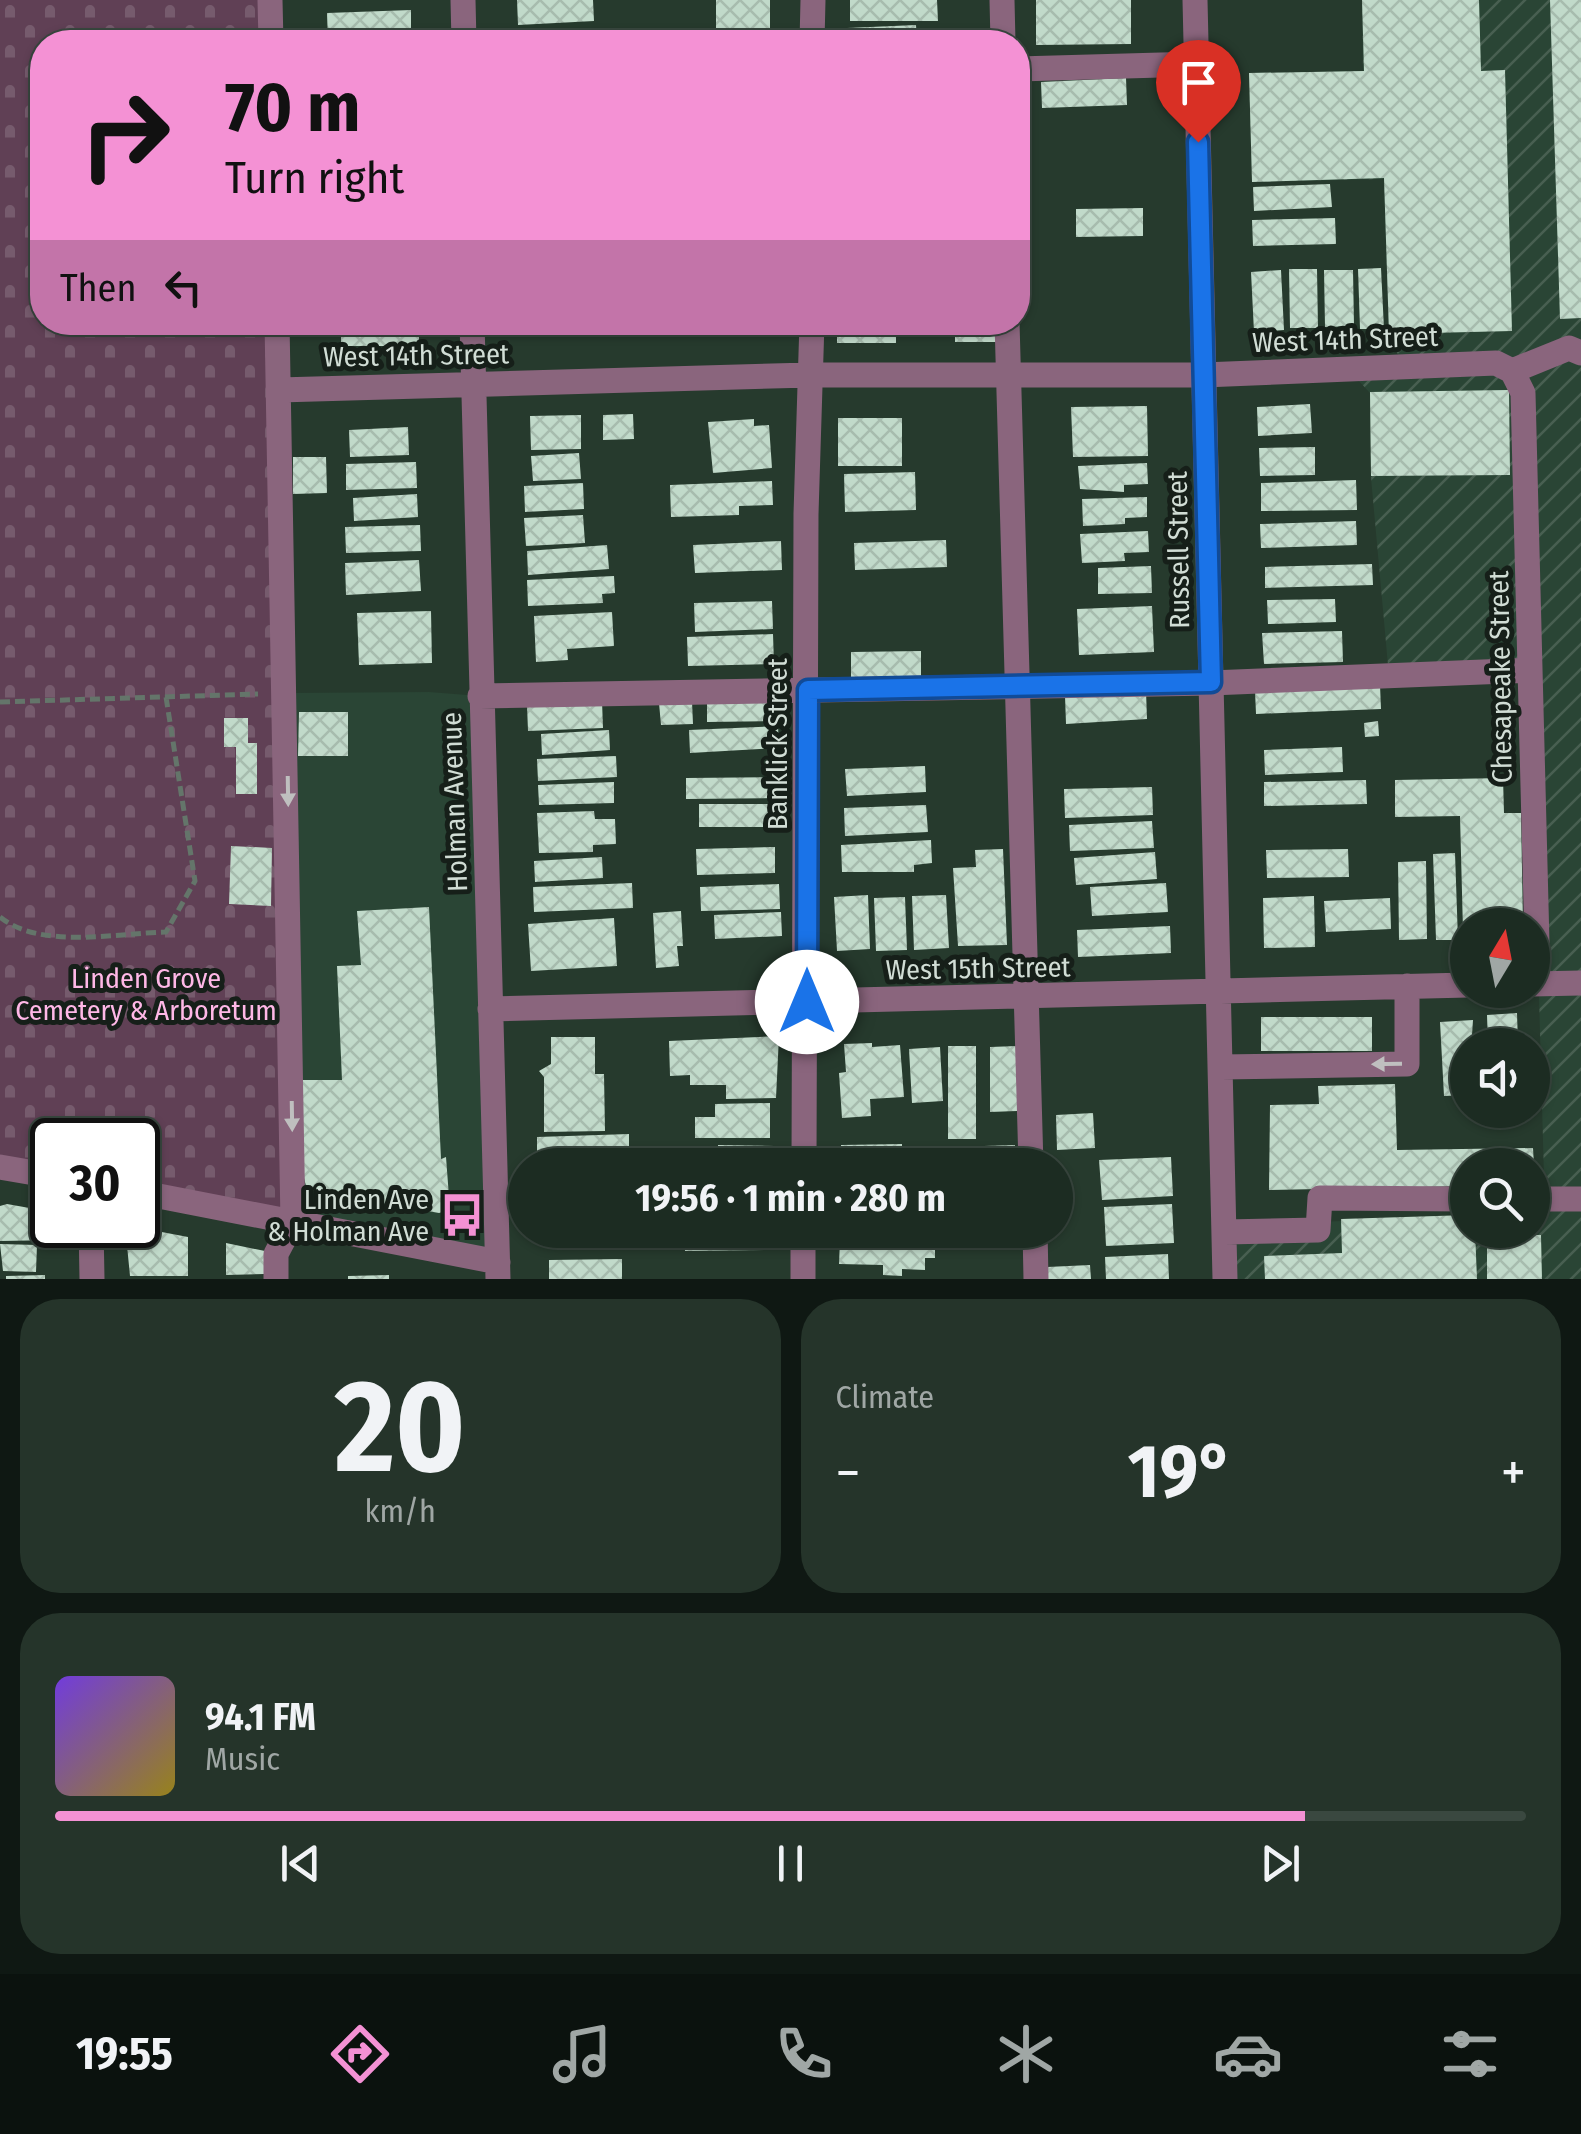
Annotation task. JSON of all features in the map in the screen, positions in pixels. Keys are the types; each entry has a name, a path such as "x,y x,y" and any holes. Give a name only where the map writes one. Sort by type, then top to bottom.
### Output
{"street":[{"path":"270,0 271,30"},
{"path":"463,0 464,30"},
{"path":"812,30 813,0"},
{"path":"1002,0 1003,30"},
{"name":"Russell Street","path":"1195,0 1226,1279"},
{"path":"1030,69 1197,64"},
{"path":"276,1279 276,1254 294,1222 277,335"},
{"name":"Holman Avenue","path":"472,335 498,1271"},
{"name":"Banklick Street","path":"804,1148 812,335"},
{"path":"1007,335 1030,1148"},
{"path":"1512,370 1569,348 1581,352"},
{"name":"West 14th Street","path":"279,390 810,376 1203,375 1496,363 1512,370"},
{"name":"Chesapeake Street","path":"1512,370 1523,393 1534,908"},
{"path":"480,696 1211,682 1530,670"},
{"path":"1550,983 1581,982"},
{"name":"West 15th Street","path":"490,1008 1450,985"},
{"path":"1220,1067 1407,1064 1407,986"},
{"path":"0,1167 30,1172"},
{"path":"160,1196 294,1222 498,1271"},
{"path":"1224,1232 1318,1230 1320,1198 1450,1199"},
{"path":"1550,1199 1581,1199"},
{"path":"91,1248 92,1279"},
{"path":"803,1248 803,1279"},
{"path":"1035,1248 1036,1279"}],"path":[{"path":"0,702 286,693"},
{"path":"0,916 28,932 166,932 195,881 166,697"}],"shaded area":[{"path":"1362,0 1581,0 1581,1279 1225,1279 1224,1226 1450,1217 1450,1248 1550,1248 1550,1148 1543,1148 1543,1128 1550,1128 1550,1028 1540,1028 1539,1008 1550,1008 1550,908 1537,908 1530,671 1389,676 1371,477 1370,393 1348,369 1403,366 1389,334 1384,179 1252,182 1249,73 1363,71"},
{"path":"429,692 480,696 498,1262 293,1222 286,693"}],"green space":[{"name":"Linden Grove Cemetery & Arboretum","path":"0,0 270,0 271,30 30,30 30,335 277,335 293,1222 160,1196 160,1118 30,1118 30,1172 0,1167"}],"building":[{"path":"517,0 593,0 594,21 518,25"},
{"path":"716,0 770,0 770,30 716,30"},
{"path":"850,0 937,0 938,21 850,21"},
{"path":"1036,0 1131,0 1131,44 1036,45"},
{"path":"1362,0 1479,0 1481,71 1505,70 1512,331 1389,334 1384,178 1252,182 1249,73 1364,71"},
{"path":"1550,0 1581,0 1581,318 1560,319"},
{"path":"411,10 411,30 328,30 327,13"},
{"path":"916,25 916,30 847,30"},
{"path":"1126,78 1127,105 1042,108 1041,82"},
{"path":"1330,184 1332,207 1254,211 1253,187"},
{"path":"1143,208 1143,236 1076,237 1076,209"},
{"path":"1335,218 1336,244 1253,246 1252,220"},
{"path":"1381,268 1384,329 1360,329 1358,269"},
{"path":"1289,269 1317,269 1318,328 1290,328"},
{"path":"1281,270 1284,330 1254,332 1251,272"},
{"path":"1324,270 1353,270 1354,326 1325,327"},
{"path":"341,335 419,335 419,346 341,346"},
{"path":"837,335 896,335 896,343 837,343"},
{"path":"955,335 996,335 996,342 955,342"},
{"path":"1509,390 1510,475 1371,476 1370,392"},
{"path":"1310,404 1312,433 1258,436 1257,407"},
{"path":"1147,406 1148,456 1073,457 1071,407"},
{"path":"633,414 634,439 603,440 603,415"},
{"path":"581,415 581,449 531,450 530,416"},
{"path":"838,418 902,418 902,466 838,466"},
{"path":"754,419 754,426 769,425 772,468 713,473 708,422"},
{"path":"408,427 409,455 350,457 349,430"},
{"path":"1315,447 1315,475 1260,476 1259,448"},
{"path":"579,453 581,479 533,481 531,456"},
{"path":"293,457 326,457 327,493 293,494"},
{"path":"416,462 417,488 346,490 346,464"},
{"path":"1147,463 1148,484 1124,485 1124,492 1080,489 1078,466"},
{"path":"915,472 916,510 845,512 844,474"},
{"path":"1356,480 1357,510 1261,511 1261,483"},
{"path":"772,481 773,505 739,506 739,515 671,517 670,485"},
{"path":"583,483 584,509 525,512 524,486"},
{"path":"417,494 418,517 354,521 353,498"},
{"path":"1147,497 1147,517 1125,518 1125,524 1083,526 1082,499"},
{"path":"583,515 585,543 526,546 524,518"},
{"path":"1356,521 1357,545 1261,548 1260,524"},
{"path":"420,525 421,551 346,553 345,527"},
{"path":"1148,531 1149,552 1124,553 1125,561 1082,563 1080,534"},
{"path":"946,540 947,567 855,570 854,543"},
{"path":"781,541 782,570 695,573 693,545"},
{"path":"607,545 609,569 528,575 527,551"},
{"path":"419,560 421,591 346,595 345,563"},
{"path":"1372,564 1373,585 1265,588 1265,567"},
{"path":"1151,566 1152,593 1098,594 1098,568"},
{"path":"614,576 615,593 602,594 603,603 528,606 527,580"},
{"path":"1335,599 1336,622 1268,624 1267,600"},
{"path":"772,601 773,629 695,632 694,603"},
{"path":"1152,606 1154,652 1079,655 1077,609"},
{"path":"431,611 432,663 359,665 357,613"},
{"path":"612,612 614,646 567,649 568,660 536,662 534,616"},
{"path":"1342,631 1343,662 1264,664 1262,633"},
{"path":"773,634 774,664 688,666 687,637"},
{"path":"921,651 921,677 851,677 851,652"},
{"path":"1380,685 1381,709 1256,714 1255,691"},
{"path":"1146,691 1147,719 1066,724 1065,696"},
{"path":"772,696 773,721 707,722 707,697"},
{"path":"602,701 603,728 528,731 527,705"},
{"path":"692,701 693,724 661,725 659,703"},
{"path":"299,712 348,712 348,756 298,756"},
{"path":"224,718 248,718 248,743 257,743 257,794 236,794 236,747 224,747"},
{"path":"1378,721 1379,736 1365,737 1364,723"},
{"path":"778,726 779,748 690,753 689,730"},
{"path":"609,730 610,750 542,755 541,734"},
{"path":"1342,747 1343,772 1265,775 1264,750"},
{"path":"616,756 617,777 538,781 537,759"},
{"path":"925,766 926,792 847,796 845,769"},
{"path":"777,777 778,798 686,799 686,778"},
{"path":"1503,778 1504,813 1521,813 1523,908 1462,908 1460,816 1395,817 1395,780"},
{"path":"1366,780 1367,804 1264,806 1264,782"},
{"path":"614,782 614,803 539,805 538,785"},
{"path":"1152,787 1153,815 1065,818 1064,789"},
{"path":"699,804 776,804 776,827 699,827"},
{"path":"926,805 928,832 845,836 844,808"},
{"path":"594,811 595,819 615,819 616,844 593,845 593,852 539,853 537,813"},
{"path":"1152,821 1154,848 1070,851 1069,825"},
{"path":"931,840 932,863 914,865 914,872 842,872 841,845"},
{"path":"231,846 272,848 271,906 229,904"},
{"path":"775,847 775,873 697,875 696,849"},
{"path":"1003,849 1007,945 958,946 953,868 976,867 975,850"},
{"path":"1348,849 1349,877 1267,878 1266,850"},
{"path":"1155,852 1157,879 1076,885 1074,858"},
{"path":"1455,853 1457,908 1450,908 1450,940 1436,940 1433,854"},
{"path":"602,857 603,878 535,882 534,861"},
{"path":"1426,861 1427,939 1399,940 1398,862"},
{"path":"632,883 633,908 534,912 533,887"},
{"path":"1166,883 1168,912 1092,916 1090,887"},
{"path":"779,884 780,909 701,911 700,887"},
{"path":"868,895 870,949 837,951 834,897"},
{"path":"946,895 949,948 914,950 912,896"},
{"path":"1314,896 1315,947 1264,948 1263,898"},
{"path":"905,897 907,950 876,951 874,898"},
{"path":"1390,898 1391,929 1326,932 1324,901"},
{"path":"429,907 441,1159 446,1157 450,1210 439,1213 307,1190 300,1162 297,1080 342,1080 337,966 361,965 357,911"},
{"path":"681,911 683,946 677,946 679,966 656,968 653,913"},
{"path":"781,912 782,936 715,939 714,915"},
{"path":"614,918 617,966 531,971 528,924"},
{"path":"1170,926 1171,953 1078,957 1077,930"},
{"path":"1517,1013 1517,1028 1487,1028 1487,1015"},
{"path":"1261,1017 1372,1017 1372,1051 1261,1051"},
{"path":"1473,1020 1472,1028 1450,1028 1450,1096 1444,1096 1440,1022"},
{"path":"779,1036 776,1098 726,1099 726,1085 690,1085 690,1075 670,1076 669,1041"},
{"path":"551,1037 595,1037 595,1074 604,1074 605,1131 544,1132 544,1077 539,1071 551,1064"},
{"path":"872,1043 872,1047 900,1045 904,1097 870,1099 871,1116 842,1118 839,1073 846,1072 844,1044"},
{"path":"948,1046 976,1046 976,1139 948,1139"},
{"path":"1017,1046 1017,1111 990,1112 990,1047"},
{"path":"940,1047 943,1101 912,1103 909,1049"},
{"path":"1395,1084 1397,1150 1450,1149 1450,1186 1269,1190 1270,1105 1319,1104 1318,1086"},
{"path":"770,1103 770,1138 695,1138 695,1117 715,1117 715,1104"},
{"path":"1093,1113 1095,1148 1057,1148 1056,1115"},
{"path":"629,1134 629,1148 537,1148 537,1137"},
{"path":"902,1144 902,1148 841,1148"},
{"path":"718,1145 774,1146 774,1148"},
{"path":"1015,1145 1015,1148 984,1148"},
{"path":"1171,1157 1173,1196 1102,1200 1099,1160"},
{"path":"1172,1204 1174,1243 1106,1246 1104,1207"},
{"path":"0,1206 30,1208 30,1240 0,1241"},
{"path":"1450,1216 1450,1248 1476,1248 1477,1279 1265,1279 1264,1256 1342,1253 1341,1219"},
{"path":"160,1232 188,1237 188,1276 130,1276 127,1248 160,1248"},
{"path":"226,1243 265,1251 264,1274 226,1275"},
{"path":"0,1244 37,1248 36,1272 3,1271"},
{"path":"685,1248 770,1248 770,1250"},
{"path":"840,1248 935,1248 935,1258 925,1258 925,1270 902,1269 902,1276 883,1275 883,1265 839,1264"},
{"path":"1487,1248 1541,1248 1542,1279 1487,1279"},
{"path":"1168,1254 1169,1279 1106,1279 1105,1257"},
{"path":"622,1259 622,1279 549,1279 549,1260"},
{"path":"1090,1265 1091,1279 1048,1279 1047,1267"},
{"path":"45,1275 45,1279 6,1279 6,1276"},
{"path":"389,1275 389,1279 348,1279 348,1276"}],"place":[{"name":"Linden Ave & Holman Ave","path":"462,1215"}],"route":[{"path":"807,1002 808,690 1211,682 1198,142"}]}
